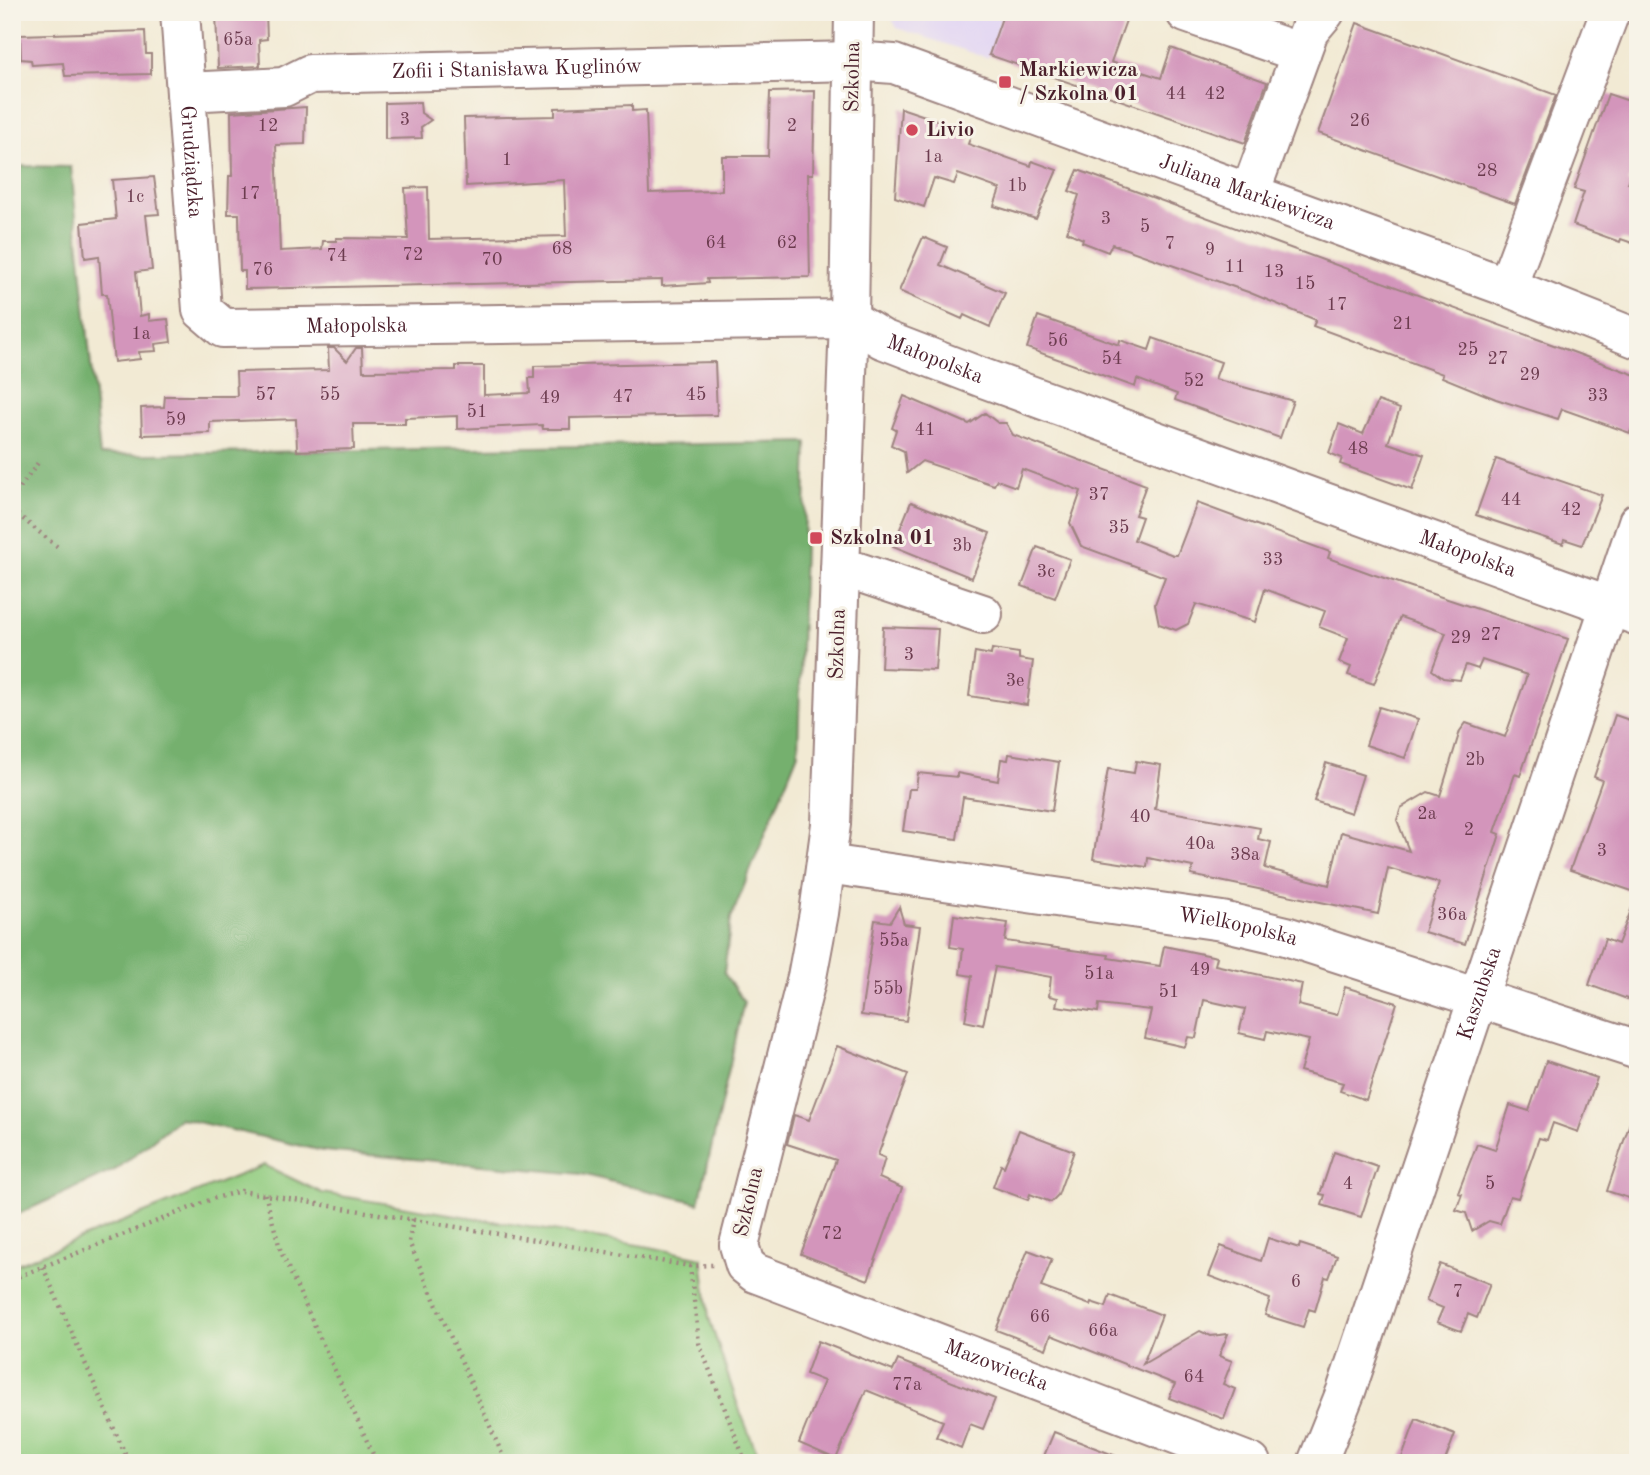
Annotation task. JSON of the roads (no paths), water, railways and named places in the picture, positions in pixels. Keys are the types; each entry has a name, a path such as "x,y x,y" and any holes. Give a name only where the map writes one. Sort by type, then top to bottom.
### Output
{"street":[{"name":"Grudziądzka","path":"180,12 202,310"},
{"name":"Szkolna","path":"744,1265 738,1245 744,1214 807,977 827,864 836,727 849,319 854,12"},
{"path":"1250,193 1309,31 1325,12"},
{"path":"1507,288 1610,12"},
{"path":"1186,13 1301,53"},
{"name":"Zofii i Stanisława Kuglinów","path":"186,92 284,88 310,74 853,61"},
{"name":"Juliana Markiewicza","path":"853,61 894,64 1250,193 1638,339"},
{"name":"Małopolska","path":"202,310 223,328 849,319 882,339 984,378 1624,612"},
{"name":"Kaszubska","path":"1317,1463 1346,1391 1479,997 1624,612 1638,522"},
{"path":"841,570 858,572 983,614"},
{"name":"Wielkopolska","path":"827,864 1222,921 1286,936 1638,1050"},
{"name":"Mazowiecka","path":"744,1265 755,1273 1251,1463"}],"place":[{"name":"Markiewicza / Szkolna 01","path":"1005,82"},
{"name":"Livio","path":"912,130"},
{"name":"Szkolna 01","path":"816,538"}]}
